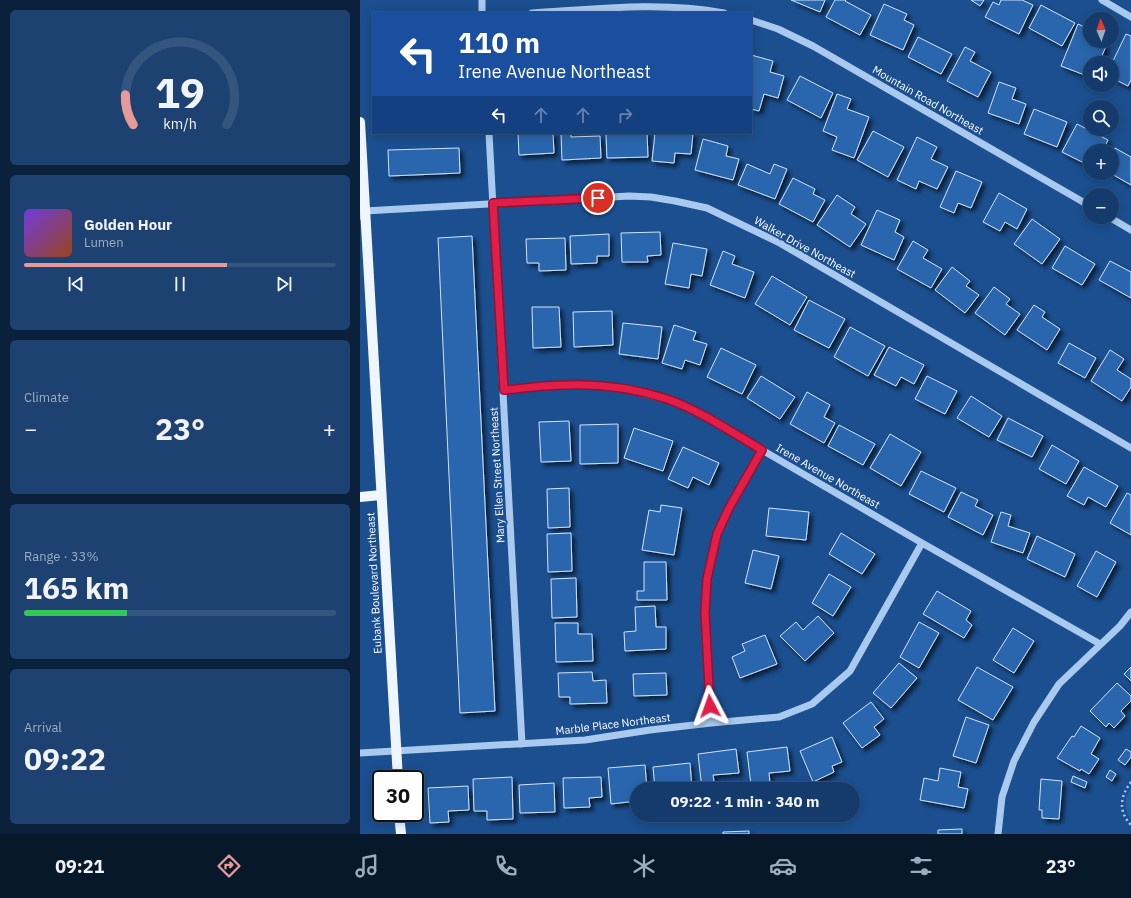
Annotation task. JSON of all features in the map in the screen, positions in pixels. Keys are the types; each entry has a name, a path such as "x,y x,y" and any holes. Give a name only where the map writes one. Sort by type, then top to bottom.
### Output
{"main road":[{"name":"Eubank Boulevard Northeast","path":"360,122 362,213 397,770"},
{"path":"360,497 381,495"},
{"path":"399,822 400,834"}],"street":[{"path":"482,0 482,12"},
{"path":"1102,0 1131,17"},
{"path":"547,12 622,7 674,6 718,12"},
{"name":"Mountain Road Northeast","path":"752,20 778,29 813,46 1083,202"},
{"name":"Mary Ellen Street Northeast","path":"489,134 522,744"},
{"name":"Walker Drive Northeast","path":"362,213 493,203 629,196 651,197 707,208 778,242 1131,448"},
{"path":"1119,223 1131,230"},
{"name":"Irene Avenue Northeast","path":"504,390 568,384 605,386 634,391 668,400 695,411 922,543 1100,644"},
{"path":"711,723 705,613 707,579 717,534 729,508 762,450"},
{"name":"Marble Place Northeast","path":"360,753 586,740 650,730 779,717 812,704 850,671 922,543"},
{"path":"998,834 1002,797 1014,761 1034,722 1060,684 1120,626 1131,612"}],"path":[{"path":"1131,782 1123,797 1122,809 1126,819 1131,825"}],"shaded area":[{"path":"1131,788 1131,820 1126,808 1126,800"}],"building":[{"path":"791,0 825,0 820,12"},
{"path":"835,0 846,0 845,1 871,15 860,35 826,17"},
{"path":"971,0 984,0 980,6"},
{"path":"1001,0 1022,0 1033,5 1019,34 985,17 993,2 999,5"},
{"path":"884,4 907,14 904,20 914,25 903,50 870,35"},
{"path":"1041,5 1075,23 1062,46 1029,28"},
{"path":"1078,24 1083,26 1083,48 1105,48 1102,56 1083,56 1083,74 1061,66"},
{"path":"1126,34 1131,36 1131,80 1128,86 1119,82 1119,56 1115,56"},
{"path":"918,37 952,54 941,74 908,57"},
{"path":"965,47 975,52 970,61 991,72 978,97 947,81"},
{"path":"752,55 773,61 770,72 784,76 778,98 764,94 759,111 752,109"},
{"path":"800,76 833,93 821,118 787,100"},
{"path":"999,82 1016,88 1012,99 1026,104 1019,124 988,113"},
{"path":"837,94 851,99 847,109 869,117 854,158 832,150 837,137 823,131"},
{"path":"1034,109 1067,122 1057,147 1024,134"},
{"path":"1077,124 1083,127 1083,136 1100,136 1108,140 1106,144 1083,144 1083,162 1062,152"},
{"path":"873,131 904,147 888,177 857,160"},
{"path":"518,134 553,134 554,153 519,155"},
{"path":"561,134 571,134 571,137 600,136 601,158 562,160"},
{"path":"606,134 647,134 648,157 607,158"},
{"path":"655,134 693,134 691,154 675,153 674,163 652,161"},
{"path":"917,137 937,147 931,159 948,167 937,189 919,181 916,189 897,180"},
{"path":"703,139 728,146 726,156 739,159 733,180 695,170"},
{"path":"459,148 460,173 389,176 388,150"},
{"path":"1119,150 1131,157 1131,185 1119,178"},
{"path":"747,164 770,174 774,164 787,169 775,199 738,185"},
{"path":"956,171 982,182 971,208 958,203 954,213 940,207"},
{"path":"793,178 815,189 813,194 825,200 813,222 779,204"},
{"path":"999,193 1027,209 1017,229 1005,222 1000,231 983,222"},
{"path":"837,195 855,207 851,214 866,224 850,247 817,225"},
{"path":"877,210 900,220 895,232 904,237 894,260 861,245"},
{"path":"1032,219 1060,239 1042,264 1014,244"},
{"path":"660,232 661,255 647,256 648,262 622,262 621,233"},
{"path":"609,234 609,256 597,256 597,263 571,264 570,236"},
{"path":"472,236 495,711 460,713 438,238"},
{"path":"565,238 566,270 539,271 539,263 527,263 526,239"},
{"path":"913,241 928,250 923,258 942,269 931,288 897,269"},
{"path":"673,243 707,249 702,276 691,274 689,288 665,284"},
{"path":"1065,246 1095,264 1082,285 1052,268"},
{"path":"723,251 735,256 732,264 754,272 745,298 710,285"},
{"path":"1110,261 1131,272 1131,298 1099,280"},
{"path":"952,267 970,281 966,286 979,295 965,313 935,290"},
{"path":"772,276 807,297 790,325 755,304"},
{"path":"994,287 1010,299 1006,304 1020,314 1005,335 975,313"},
{"path":"809,300 845,319 829,348 794,330"},
{"path":"1034,305 1045,312 1042,317 1060,329 1047,350 1017,330"},
{"path":"532,307 559,307 561,347 533,348"},
{"path":"612,311 613,345 574,347 573,312"},
{"path":"623,323 662,327 658,359 619,354"},
{"path":"674,325 696,332 693,340 707,344 700,365 685,360 682,369 662,363"},
{"path":"850,327 885,346 868,376 834,357"},
{"path":"1069,343 1096,358 1085,378 1058,363"},
{"path":"889,347 924,365 914,384 901,377 896,386 874,375"},
{"path":"721,348 756,365 742,394 707,377"},
{"path":"1110,350 1124,359 1117,370 1131,379 1131,387 1122,401 1091,381"},
{"path":"761,376 795,397 780,419 747,398"},
{"path":"927,376 957,391 945,414 915,399"},
{"path":"807,392 830,405 824,417 835,423 824,443 790,424"},
{"path":"971,396 1002,416 989,437 957,418"},
{"path":"1008,418 1043,436 1032,457 997,440"},
{"path":"569,421 571,461 541,462 539,422"},
{"path":"618,424 618,463 580,464 580,425"},
{"path":"839,425 875,444 863,465 828,446"},
{"path":"634,428 673,441 663,471 624,458"},
{"path":"890,434 921,452 901,486 870,468"},
{"path":"1052,445 1079,461 1066,484 1039,469"},
{"path":"683,447 719,463 709,485 693,477 688,488 668,479"},
{"path":"1084,467 1118,486 1106,507 1088,497 1084,505 1067,496"},
{"path":"921,471 956,488 944,512 909,494"},
{"path":"569,488 570,527 548,528 547,489"},
{"path":"961,492 978,500 975,506 993,515 983,535 948,517"},
{"path":"1127,493 1131,495 1131,535 1110,523"},
{"path":"661,505 682,508 674,555 642,550 649,510 660,512"},
{"path":"769,508 809,512 806,540 766,536"},
{"path":"1001,512 1011,515 1008,526 1030,533 1023,553 991,542"},
{"path":"571,533 572,571 548,572 547,534"},
{"path":"841,533 875,554 862,574 829,554"},
{"path":"1037,536 1075,554 1065,577 1027,559"},
{"path":"753,550 779,556 771,589 745,583"},
{"path":"1096,551 1116,562 1097,597 1077,586"},
{"path":"644,562 666,562 667,600 637,600 637,591 644,591"},
{"path":"829,574 851,587 833,616 812,603"},
{"path":"576,578 577,617 552,618 551,579"},
{"path":"937,591 971,611 966,620 972,625 964,638 923,614"},
{"path":"655,606 656,627 666,627 666,649 625,651 624,632 636,631 635,607"},
{"path":"818,616 834,633 805,661 780,636 796,622 803,630"},
{"path":"919,622 939,633 919,668 900,657"},
{"path":"555,623 578,623 578,634 592,634 593,661 556,662"},
{"path":"1013,628 1034,641 1014,673 993,660"},
{"path":"765,635 777,664 740,678 732,657 745,651 742,644"},
{"path":"899,663 917,678 891,708 873,693"},
{"path":"977,667 1013,687 993,720 958,700"},
{"path":"1131,667 1131,681 1124,674"},
{"path":"592,672 593,681 606,680 607,703 570,704 570,697 559,697 558,673"},
{"path":"666,673 667,695 634,696 633,674"},
{"path":"1117,683 1131,696 1131,701 1121,711 1125,716 1114,728 1109,723 1106,727 1090,711"},
{"path":"871,702 884,719 874,727 880,735 862,748 843,723"},
{"path":"966,717 989,725 976,763 953,756"},
{"path":"1081,726 1100,738 1091,754 1099,759 1089,774 1081,769 1080,771 1057,758"},
{"path":"832,737 842,762 832,766 834,772 813,782 800,751"},
{"path":"787,747 790,771 769,773 770,782 751,782 747,752"},
{"path":"736,749 739,773 713,775 714,782 701,782 698,754"},
{"path":"1126,749 1131,752 1131,757 1125,765 1118,760"},
{"path":"690,763 691,782 654,782 653,767"},
{"path":"645,765 646,782 630,782 630,802 611,804 608,768"},
{"path":"940,768 961,772 958,787 968,789 964,808 920,800 924,778 938,781"},
{"path":"1110,770 1116,774 1112,781 1106,777"},
{"path":"1073,776 1087,782 1085,788 1071,782"},
{"path":"512,777 513,819 487,820 487,811 474,811 473,779"},
{"path":"601,777 602,797 589,798 590,807 564,808 563,778"},
{"path":"1041,779 1062,781 1059,819 1042,818 1042,810 1039,810"},
{"path":"554,783 555,812 520,813 519,785"},
{"path":"468,786 469,810 448,811 449,822 430,823 428,788"},
{"path":"962,829 962,834 938,834 938,830"},
{"path":"749,831 749,834 723,834 723,832"}],"route":[{"path":"598,198 493,203 504,390 568,384 605,386 634,391 668,400 695,411 762,450 729,508 717,534 707,579 705,613 710,706"}]}
